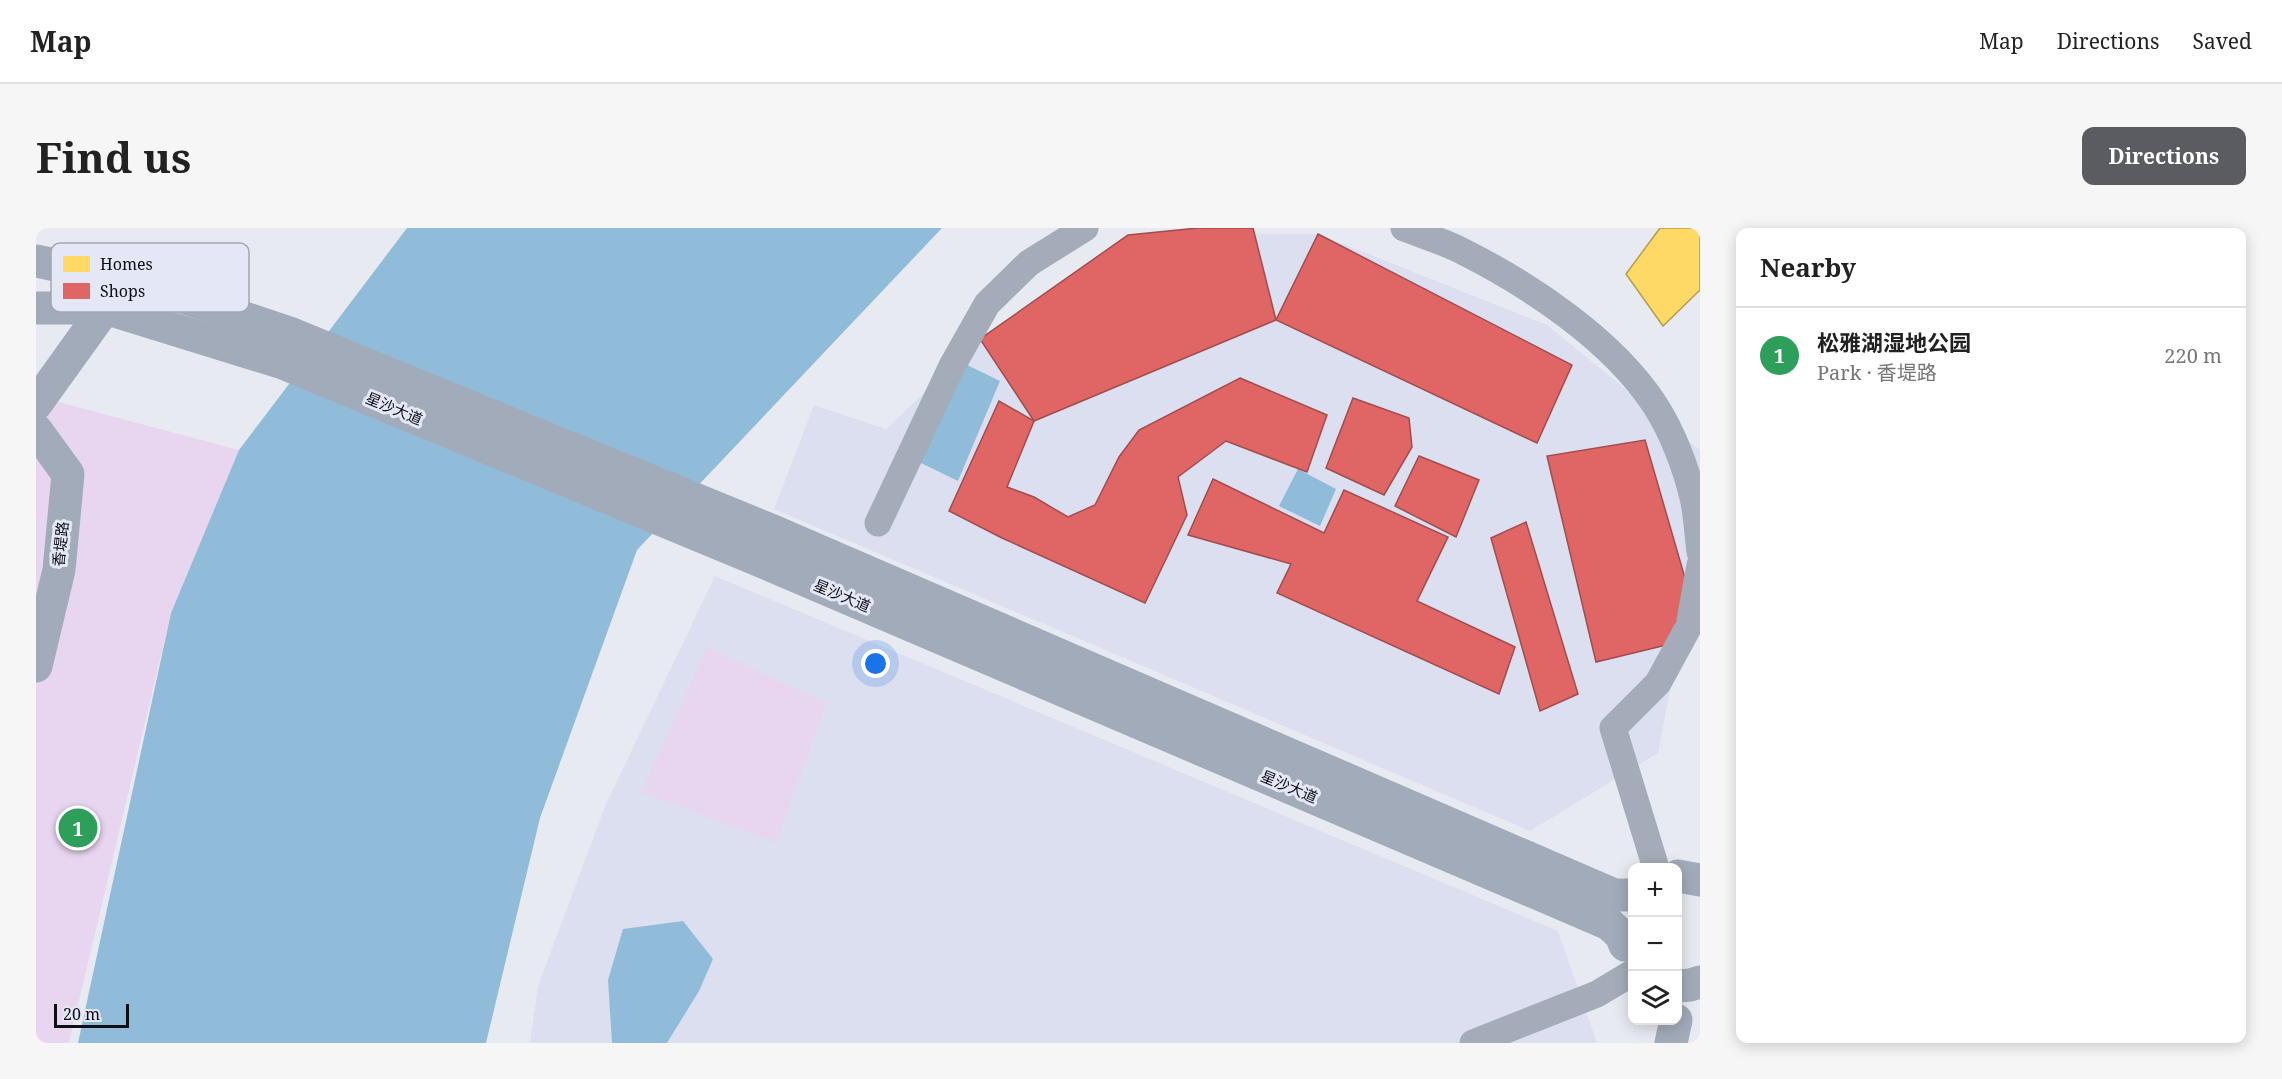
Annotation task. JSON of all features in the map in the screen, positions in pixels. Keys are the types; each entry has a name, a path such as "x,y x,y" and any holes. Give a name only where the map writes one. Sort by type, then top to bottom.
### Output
{"street":[{"path":"878,523 952,366 987,304 1029,264 1084,228"},
{"path":"1404,228 1458,249 1517,282 1579,324 1617,359 1654,405 1676,447 1694,502 1700,552"},
{"name":"星沙大道","path":"36,261 51,264"},
{"path":"36,404 102,312"},
{"name":"星沙大道","path":"123,312 287,349 773,531 1614,895 1628,895"},
{"name":"星沙大道","path":"206,312 756,559 1609,924 1621,935 1628,954"},
{"name":"香堤路","path":"36,430 68,474 59,570 36,666"},
{"path":"1655,863 1613,728 1658,683 1684,636 1689,626 1700,566"},
{"path":"1682,877 1700,880"},
{"path":"1628,909 1624,925 1628,948"},
{"path":"1473,1043 1597,994 1628,962"},
{"path":"1671,1043 1675,1025"}],"shaded area":[{"path":"1146,233 1318,234 1547,325 1700,450 1700,536 1658,753 1530,831 774,509 814,405 886,429 980,339"},
{"path":"36,396 239,450 171,613 69,1043 36,1043"},
{"path":"715,576 1558,931 1597,1043 530,1043 538,986 606,804"},
{"path":"707,647 826,703 776,843 641,792"}],"water":[{"path":"407,228 942,228 637,550 540,818 486,1043 78,1043 171,613 239,450"},
{"path":"961,362 1000,381 958,481 917,461"},
{"path":"1298,469 1336,489 1320,526 1279,506"},
{"path":"683,921 713,959 699,991 667,1043 612,1043 608,980 623,929"}],"building: Homes":[{"path":"1660,228 1700,228 1700,290 1663,326 1626,274"}],"building: Shops":[{"path":"1198,228 1253,228 1276,320 1034,421 980,339 1128,235"},
{"path":"1318,234 1572,365 1537,443 1276,320"},
{"path":"1240,378 1327,415 1307,472 1226,441 1178,477 1187,515 1145,603 1002,538 949,511 999,401 1034,421 1007,487 1034,497 1068,517 1095,505 1119,457 1139,430"},
{"path":"1353,398 1409,418 1412,447 1384,495 1326,468"},
{"path":"1645,440 1687,585 1670,644 1596,662 1547,456"},
{"path":"1419,456 1479,480 1456,537 1395,506"},
{"path":"1213,479 1324,533 1344,490 1448,537 1417,601 1515,647 1499,694 1277,593 1291,564 1188,535"},
{"path":"1526,522 1578,694 1540,711 1491,538"}],"place":[{"name":"松雅湖湿地公园","path":"78,828"}]}
